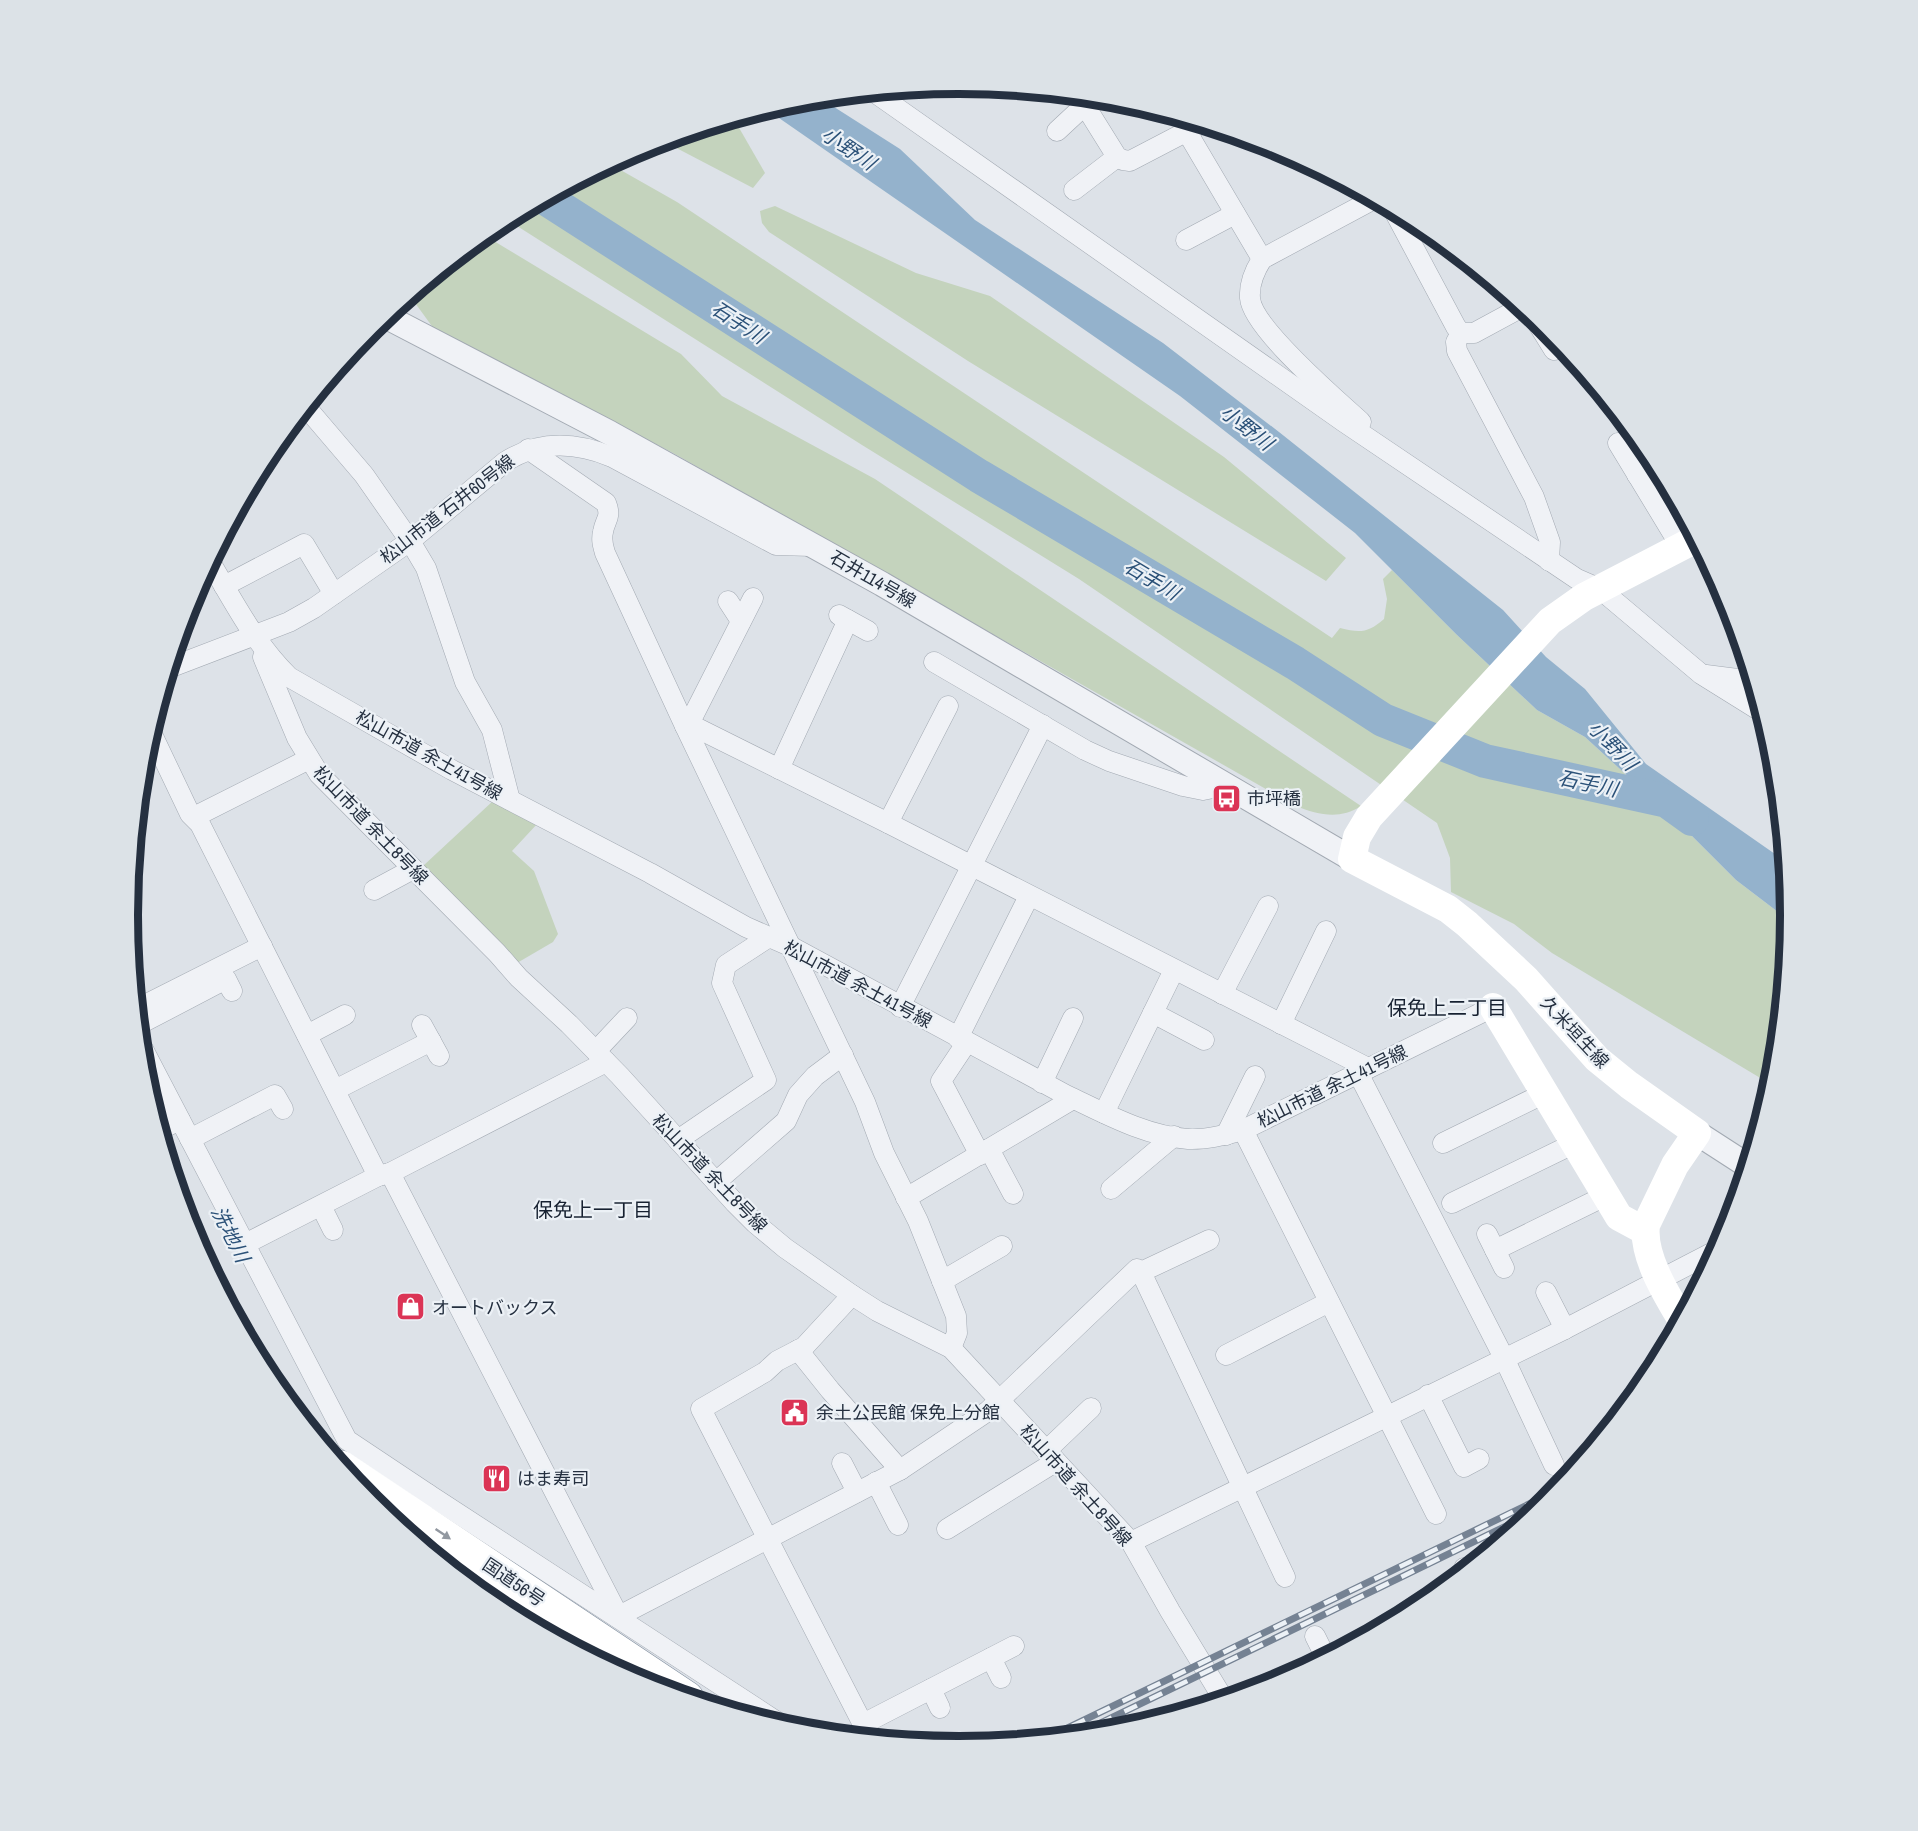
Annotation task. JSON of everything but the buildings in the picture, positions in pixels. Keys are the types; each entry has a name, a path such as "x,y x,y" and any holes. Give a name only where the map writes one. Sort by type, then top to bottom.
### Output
{"highway":[{"name":"国道56号","path":"365,1481 416,1513 660,1680"}],"main road":[{"path":"1352,859 1357,837 1369,817 1550,621 1584,597 1689,543"},
{"name":"久米垣生線","path":"1352,859 1448,909 1467,924 1526,979 1597,1059 1629,1085 1697,1133"},
{"path":"1493,1007 1619,1217 1645,1231"},
{"path":"1677,1312 1659,1280 1647,1246 1645,1231 1675,1165 1697,1133"}],"street":[{"path":"883,98 1334,416 1549,561 1577,579 1600,589 1701,674 1753,706"},
{"path":"1057,131 1079,104"},
{"path":"1085,105 1117,157 1123,160 1130,161 1193,129"},
{"path":"1195,129 1235,214 1262,259"},
{"path":"1074,190 1117,157"},
{"path":"1367,203 1262,259 1256,269 1250,299 1256,315 1270,334 1368,428 1384,449"},
{"path":"1186,240 1235,214"},
{"path":"1401,224 1461,333"},
{"path":"1461,333 1474,333 1515,312"},
{"name":"石井114号線","path":"394,321 610,433 815,546 1352,859"},
{"path":"1461,333 1456,342 1457,351 1534,497 1550,542 1549,561"},
{"path":"311,413 364,475 410,541 431,581 465,682 492,730 510,800"},
{"path":"1618,443 1637,474 1689,543"},
{"name":"松山市道 石井60号線","path":"178,665 289,622 314,608 410,541 505,462 528,449 555,444 596,450 776,544 815,546"},
{"path":"528,449 606,503 609,520 603,531 602,543 605,553 865,1102 884,1154 906,1198 956,1316 957,1333 951,1348"},
{"path":"1637,474 1648,468"},
{"path":"224,586 304,544 334,594"},
{"path":"215,570 254,636"},
{"path":"687,725 753,598"},
{"path":"728,601 741,621"},
{"path":"779,769 842,616 868,631"},
{"name":"松山市道 余土41号線","path":"254,636 274,663 289,677 452,770 650,873 746,927 790,946 1042,1083 1104,1113 1153,1132 1188,1139 1234,1132 1493,1007"},
{"name":"松山市道 余土8号線","path":"254,636 297,738 319,774 519,978 601,1057 755,1223 785,1248 852,1295 878,1311 951,1348 1131,1542 1220,1694"},
{"path":"934,662 1109,761 1183,786 1203,790 1213,788 1221,782"},
{"path":"1701,674 1745,680"},
{"path":"888,823 938,714"},
{"path":"687,725 888,823 1281,1024 1363,1071 1554,1465"},
{"path":"900,1007 1043,725"},
{"path":"157,744 190,814 200,824 335,1090 384,1174 617,1616"},
{"path":"194,817 309,759"},
{"path":"374,890 413,869"},
{"path":"1013,1194 941,1081 1029,896"},
{"path":"1221,994 1268,906"},
{"path":"1281,1024 1326,931"},
{"path":"678,1140 766,1080 722,983 726,965 769,937"},
{"path":"143,1006 262,946"},
{"path":"1104,1113 1174,970"},
{"path":"145,1021 226,980 232,991"},
{"path":"1153,1012 1204,1040"},
{"path":"307,1035 345,1015"},
{"path":"245,1244 384,1174 601,1057 627,1018"},
{"path":"1042,1083 1073,1018"},
{"path":"335,1090 430,1040"},
{"path":"716,1182 786,1121 798,1095 815,1076 843,1055"},
{"path":"153,1068 347,1440 416,1513 617,1616 764,1713"},
{"path":"1255,1076 1234,1132 1329,1302 1436,1514"},
{"path":"184,1129 277,1082"},
{"path":"1443,1143 1545,1093"},
{"path":"167,1130 184,1129 275,1095 283,1109"},
{"path":"906,1198 1073,1099"},
{"path":"1697,1133 1741,1162"},
{"path":"1111,1189 1174,1136"},
{"path":"1452,1203 1575,1143"},
{"path":"1504,1268 1491,1242 1607,1195"},
{"path":"321,1206 333,1230"},
{"path":"1141,1272 1209,1240"},
{"path":"942,1281 1002,1246"},
{"path":"1131,1542 1565,1329 1706,1256"},
{"path":"617,1616 900,1470 974,1422 1137,1269 1141,1272 1285,1577"},
{"path":"1546,1292 1565,1329"},
{"path":"852,1295 804,1347 701,1409 867,1731"},
{"path":"1226,1355 1329,1302"},
{"path":"798,1350 900,1470"},
{"path":"1428,1395 1464,1467 1479,1459"},
{"path":"947,1529 1051,1456 1091,1408"},
{"path":"842,1463 857,1492"},
{"path":"876,1482 898,1525"},
{"path":"1315,1636 1323,1652"},
{"path":"867,1731 931,1689 1014,1646"},
{"path":"990,1658 1001,1678"},
{"path":"931,1689 940,1707"}],"green space":[{"path":"737,125 765,173 753,188 673,146"},
{"path":"619,169 677,202 1332,638 1340,628 1364,631 1384,619 1387,599 1383,579 1392,570 1537,710 1585,737 1679,823 1736,880 1780,913 1773,1023 1763,1080 1552,953 1514,924 1451,892 1450,858 1437,823 1079,579 862,445 516,225 549,204"},
{"path":"775,206 916,273 990,296 1224,457 1346,558 1326,581 968,361 769,232 762,223 760,211"},
{"path":"493,240 681,354 722,396 875,479 1361,806 1345,813 1329,815 1296,806 673,453 434,329 414,302 459,264"},
{"path":"494,800 538,823 512,851 534,871 558,934 553,942 517,963 423,866"}],"water":[{"name":"小野川","path":"831,105 900,149 975,220 1163,343 1279,432 1503,610 1546,657 1585,689 1646,764 1777,856 1780,913 1736,880 1679,823 1585,737 1537,710 1457,635 1355,533 1180,396 775,115"}],"waterway":[{"name":"石手川","path":"552,202 979,476 1295,663 1383,720 1485,761 1667,801 1692,819"}],"railway":[{"path":"1065,1729 1534,1502"},
{"path":"1098,1724 1509,1525"}],"place":[{"name":"市坪橋","path":"1226,798"},
{"name":"オートバックス","path":"411,1307"},
{"name":"余土公民館 保免上分館","path":"795,1412"},
{"name":"はま寿司","path":"496,1478"}],"district":[{"name":"保免上二丁目","path":"1447,1007"},
{"name":"保免上一丁目","path":"593,1209"}],"water label":[{"name":"洗地川","path":"231,1234"}]}
